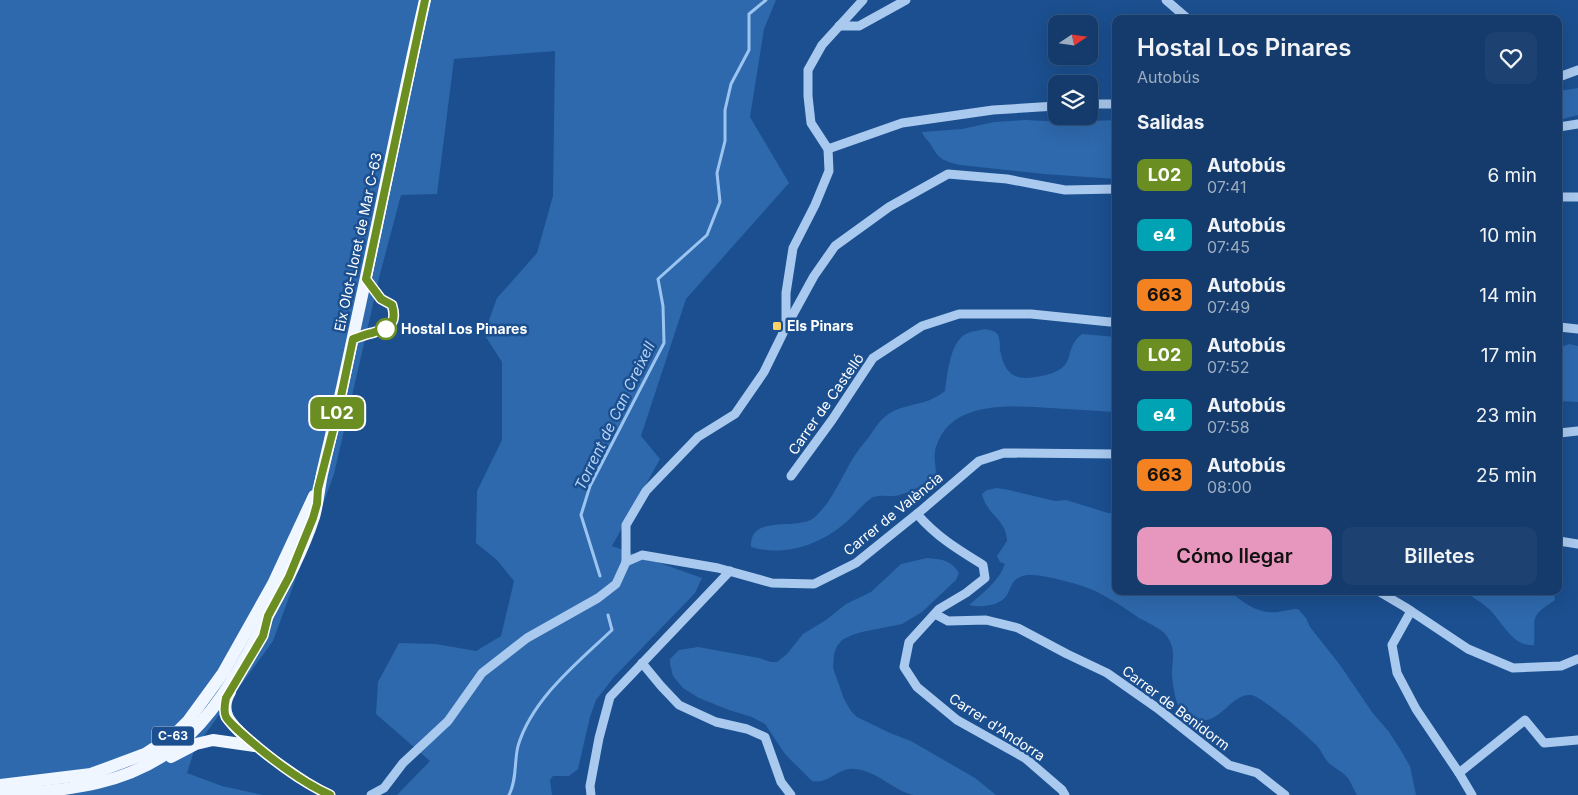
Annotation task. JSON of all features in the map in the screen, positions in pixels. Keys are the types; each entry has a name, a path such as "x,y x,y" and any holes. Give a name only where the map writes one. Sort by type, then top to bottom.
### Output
{"main road":[{"name":"Eix Olot-Lloret de Mar C-63","path":"0,795 74,788 116,779 143,768 179,744 200,723 248,654 289,577 317,504 318,489 337,415 426,0"},
{"name":"Eix Olot-Lloret de Mar C-63","path":"0,785 92,774 115,767 145,754 174,734 188,721 223,673 274,584 308,507 318,489"},
{"name":"C-63","path":"92,774 115,774 153,757 183,734 208,711 272,596 274,584"},
{"name":"C-63","path":"230,721 225,705 226,698 263,636 268,616"},
{"path":"208,711 230,721 255,746"},
{"path":"220,741 231,733 230,721"},
{"name":"C-63","path":"200,723 202,732 220,741"},
{"name":"C-63","path":"116,779 130,778 196,744 220,741 255,746"}],"street":[{"path":"786,327 786,293 793,248 829,171 828,149 811,123 808,70 822,45 863,0"},
{"path":"839,26 859,26 906,0"},
{"path":"1166,0 1183,15"},
{"path":"1562,75 1578,70"},
{"path":"1098,104 1112,104"},
{"path":"828,149 902,123 993,110 1048,107"},
{"path":"1562,127 1578,124"},
{"path":"371,795 384,788 403,763 448,721 482,673 527,638 598,598 616,584 626,562 626,526 646,491 698,437 735,414 764,372 814,276 835,246 889,208 948,174 1007,179 1064,190 1112,189"},
{"path":"1562,197 1578,198"},
{"name":"Carrer de Castelló","path":"791,476 832,420 873,358 922,326 959,314 1031,314 1112,322"},
{"path":"1562,327 1578,329"},
{"path":"1562,433 1578,431"},
{"name":"Carrer de València","path":"626,562 642,555 682,561 772,582 814,584 856,563 979,461 1004,453 1112,454"},
{"name":"Carrer d'Andorra","path":"917,514 930,529 946,542 983,565 985,578 934,614 909,642 904,667 917,687 957,720 1025,758 1062,790 1065,795"},
{"path":"1562,541 1578,544"},
{"path":"591,795 590,786 599,738 610,697 730,571"},
{"path":"1385,595 1468,649 1513,668 1561,666 1578,659"},
{"path":"1411,611 1392,645 1397,673 1416,709 1472,795"},
{"name":"Carrer de Benidorm","path":"934,614 948,620 986,620 1018,628 1107,673 1158,708 1229,765 1257,773 1285,795"},
{"path":"642,663 679,705 716,722 746,729 765,737 781,782 792,795"},
{"path":"1459,773 1525,720 1544,743 1578,740"},
{"path":"255,746 316,788 330,795"}],"shaded area":[{"path":"0,0 776,0 764,29 750,117 789,183 686,299 641,436 660,459 612,546 702,578 695,593 614,677 596,700 590,717 578,769 569,776 553,776 550,780 552,795 397,795 430,761 376,714 378,682 399,643 436,644 476,651 501,636 514,581 497,560 476,543 477,491 502,440 502,362 484,334 497,298 537,253 553,196 555,51 454,59 437,194 401,195 380,274 334,474 273,641 195,748 187,773 222,786 263,795 0,795"},
{"path":"1578,88 1578,115 1562,119 1562,91"},
{"path":"1025,120 1048,121 1048,125 1098,125 1098,121 1112,120 1112,179 960,165 939,157 922,132 962,129 994,122"},
{"path":"984,329 997,333 1006,367 1010,373 1021,378 1046,375 1056,372 1063,367 1076,340 1082,334 1112,337 1112,412 1019,406 984,409 969,413 955,420 944,431 935,450 936,474 922,485 898,495 873,497 835,531 813,543 789,550 776,551 751,547 753,536 758,530 766,526 809,521 816,516 833,495 855,455 876,426 886,416 891,412 926,401 945,391 955,345 959,339 971,332"},
{"path":"1569,344 1578,346 1578,402 1562,401 1562,347"},
{"path":"997,488 1055,501 1066,500 1112,514 1112,595 1235,595 1246,603 1264,611 1278,612 1298,609 1400,749 1410,766 1416,795 1357,795 1348,778 1328,762 1312,741 1274,709 1251,695 1243,696 1236,700 1208,720 1200,720 1191,716 1179,707 1176,700 1172,676 1173,651 1166,635 1157,627 1093,590 1048,577 1026,575 1015,580 1007,595 1000,602 984,606 969,605 994,582 1005,564 1000,562 997,556 1007,541 1006,534 1000,522 984,501 982,494 987,490"},
{"path":"927,558 941,560 953,565 959,573 956,580 922,612 902,624 862,632 842,640 834,654 833,668 844,699 857,717 911,741 975,778 996,795 914,795 900,790 871,773 855,769 849,769 824,781 812,781 785,754 765,724 752,717 699,698 683,688 673,676 670,659 679,650 698,647 777,662 787,654 803,634 826,620 846,604 871,592 901,564"},
{"path":"1470,595 1554,595 1555,600 1535,618 1534,645 1527,645 1514,638 1484,605"}],"waterway":[{"name":"Torrent de Can Creixell","path":"600,576 581,515 590,486 664,343 663,306 658,279 707,235 720,202 717,173 725,141 725,110 731,84 749,50 749,14 766,0"},
{"name":"Torrent de Can Creixell","path":"509,795 512,789 518,746 525,729 545,697 557,683 612,630 608,615"}],"bus line":[{"name":"L02","path":"330,795 316,788 255,746 226,716 225,705 226,698 263,636 268,616 289,577 313,518 353,339 386,329 394,318 392,305 381,299 366,279 425,0"}],"place":[{"name":"Els Pinars","path":"777,326"},
{"name":"Hostal Los Pinares","path":"386,329"}]}
